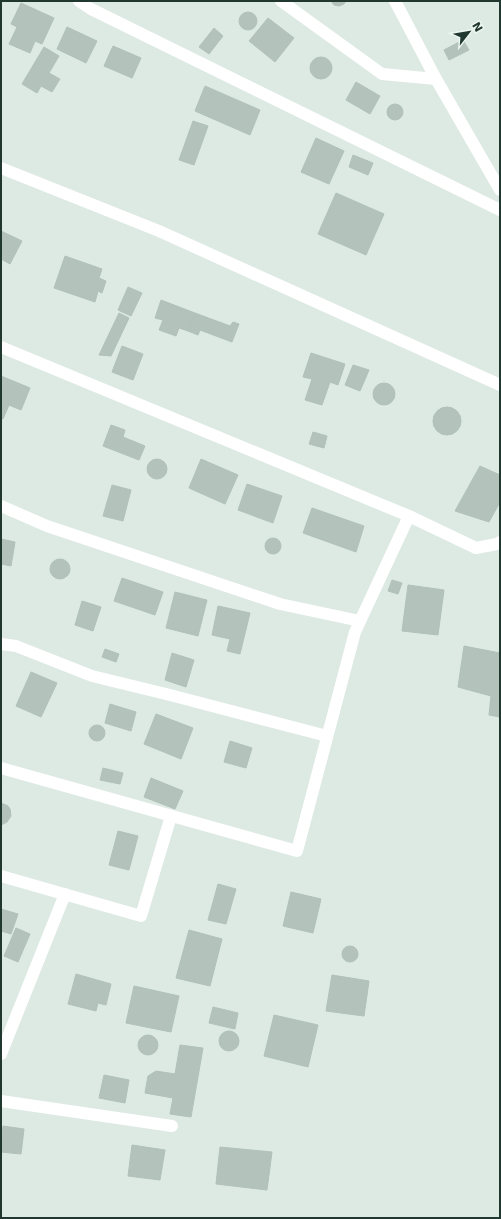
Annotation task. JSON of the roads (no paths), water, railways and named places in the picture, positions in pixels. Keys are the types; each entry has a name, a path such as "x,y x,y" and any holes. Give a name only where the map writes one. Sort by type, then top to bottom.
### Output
{"street":[{"path":"79,1 98,13 500,210"},
{"path":"281,1 382,74 436,79"},
{"path":"395,1 436,79 500,190"},
{"path":"1,168 159,231 500,385"},
{"path":"1,347 409,516 476,548 500,542"},
{"path":"1,506 48,526 280,604 360,621"},
{"path":"1,768 296,851 354,632 409,516"},
{"path":"1,644 16,646 92,676 327,736"},
{"path":"1,876 141,916 170,816"},
{"path":"1,1054 65,894"},
{"path":"1,1101 172,1126"}]}
